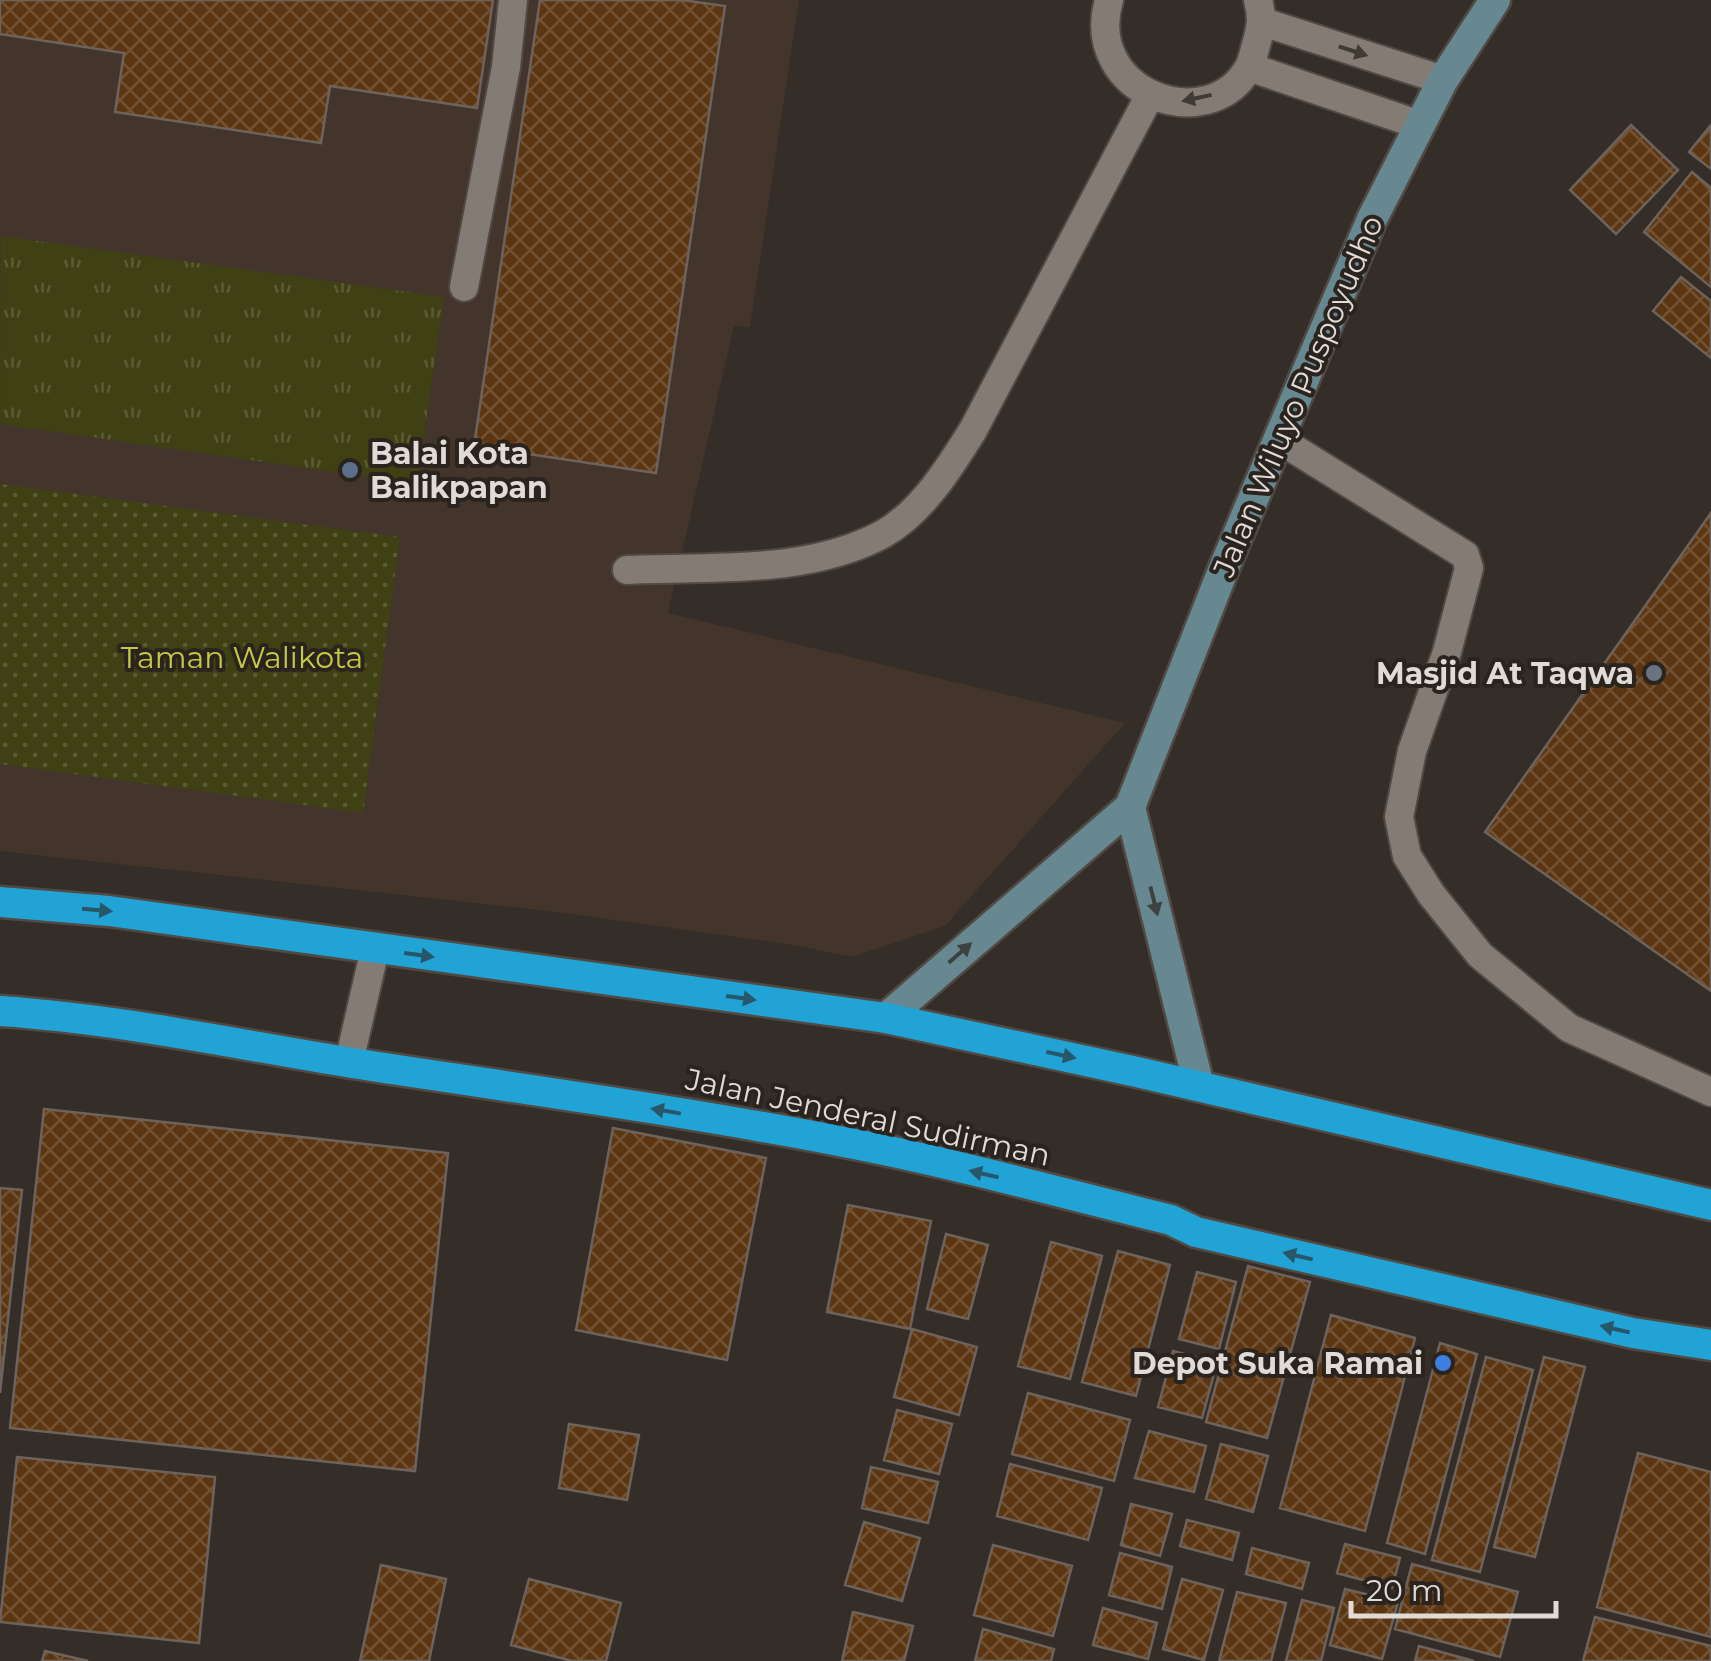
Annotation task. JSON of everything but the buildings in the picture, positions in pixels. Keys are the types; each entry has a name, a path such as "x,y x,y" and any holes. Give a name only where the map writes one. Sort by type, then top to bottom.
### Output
{"highway":[{"path":"0,902 109,911 886,1018 1711,1205"},
{"name":"Jalan Jenderal Sudirman","path":"0,1010 228,1039 348,1062 540,1088 842,1141 1171,1220 1196,1232 1633,1333 1711,1345"}],"street":[{"name":"Jalan Wiluyo Puspoyudho","path":"886,1018 1130,807 1278,439 1372,219 1443,80 1495,0"},
{"path":"1130,807 1199,1086"}],"lane":[{"path":"464,287 506,67 514,0"},
{"path":"1109,0 1106,31 1112,58 1127,80 1150,96 1177,102 1204,99 1230,88 1249,68 1260,11 1443,80"},
{"path":"1249,68 1420,125"},
{"path":"627,570 760,564 831,556 886,532 915,506 943,477 973,430 1150,96"},
{"path":"1278,439 1465,555 1470,568 1412,751 1399,817 1407,856 1432,894 1480,955 1570,1028 1711,1092"},
{"path":"348,1062 375,948"}],"shaded area":[{"name":"Balai Kota Balikpapan","path":"0,0 799,0 750,327 734,326 668,613 1125,723 945,926 852,957 788,944 549,911 0,851"}],"green space":[{"path":"1,236 444,297 417,484 0,424"},
{"name":"Taman Walikota","path":"0,484 400,537 363,813 0,764"}],"place":[{"name":"Balai Kota Balikpapan","path":"350,470"},
{"name":"Masjid At Taqwa","path":"1654,673"},
{"name":"Depot Suka Ramai","path":"1443,1363"}]}
